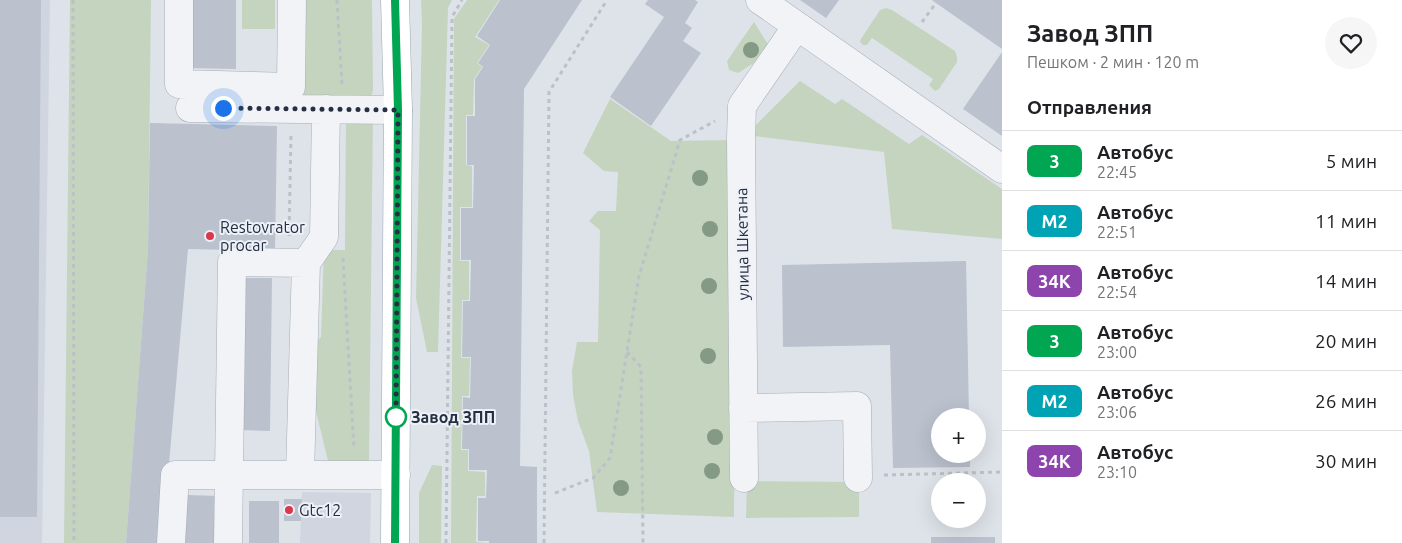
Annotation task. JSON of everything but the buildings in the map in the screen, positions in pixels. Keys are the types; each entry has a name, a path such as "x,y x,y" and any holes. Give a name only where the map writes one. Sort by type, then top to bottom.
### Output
{"main road":[{"path":"395,0 398,110 395,543"}],"street":[{"path":"179,0 178,84 291,87 292,0"},
{"path":"760,0 1002,168"},
{"path":"742,106 797,26"},
{"name":"улица Шкетана","path":"742,106 744,478"},
{"path":"190,108 398,110"},
{"path":"300,474 306,263 324,237 335,109"},
{"path":"228,543 232,262 306,263"},
{"path":"744,408 856,406 858,477"},
{"path":"171,543 176,475 396,475"}],"path":[{"path":"73,0 74,543"},
{"path":"335,109 337,0"},
{"path":"446,543 452,17 462,0"},
{"path":"544,543 549,92 607,0"},
{"path":"922,22 936,2"},
{"path":"555,492 593,478 610,458 639,276 680,140 742,106"},
{"path":"291,109 289,242 306,263"},
{"path":"324,237 342,258 356,475"},
{"path":"627,351 641,367 643,543"},
{"path":"858,477 1002,472"}],"shaded area":[{"path":"0,0 50,0 42,543 0,543"},
{"path":"302,492 371,493 370,543 300,543"}],"green space":[{"path":"70,0 151,0 148,249 126,543 64,543"},
{"path":"242,0 275,0 275,29 242,29"},
{"path":"305,0 372,0 373,90 371,97 304,102"},
{"path":"421,0 452,0 448,8 438,352 427,352 416,298"},
{"path":"467,0 499,0 475,37 489,45 477,63 482,67 474,79 473,115 466,115 466,165 472,166 472,207 460,207 460,261 469,261 469,300 462,300 461,358 470,358 469,396 462,396 461,450 468,450 468,471 485,472 485,496 477,496 476,542 487,543 451,543 454,19"},
{"path":"886,8 955,51 957,62 939,89 935,91 929,85 933,79 872,38 867,45 863,45 860,42 880,10"},
{"path":"754,22 769,46 757,61 738,73 729,70 727,61"},
{"path":"800,81 835,104 842,99 909,144 922,135 1002,189 1002,239 892,229 884,152 746,135"},
{"path":"610,99 671,141 736,140 734,517 597,512 589,451 578,421 573,395 572,371 577,342 598,342 600,230 589,221 598,211 616,211 618,172 604,171 583,153"},
{"path":"346,114 373,115 369,462 328,461 308,378 312,348 321,337 324,250 345,250"},
{"path":"432,465 442,466 441,543 419,543 419,493"},
{"path":"747,481 859,482 859,517 746,518"}],"bus line":[{"name":"3","path":"395,0 398,110 395,543"}],"place":[{"name":"Restovrator procar","path":"210,236"},
{"name":"Завод ЗПП","path":"396,417"},
{"name":"Gtc12","path":"289,510"}],"route":[{"path":"223,108 398,110 396,417"}]}
